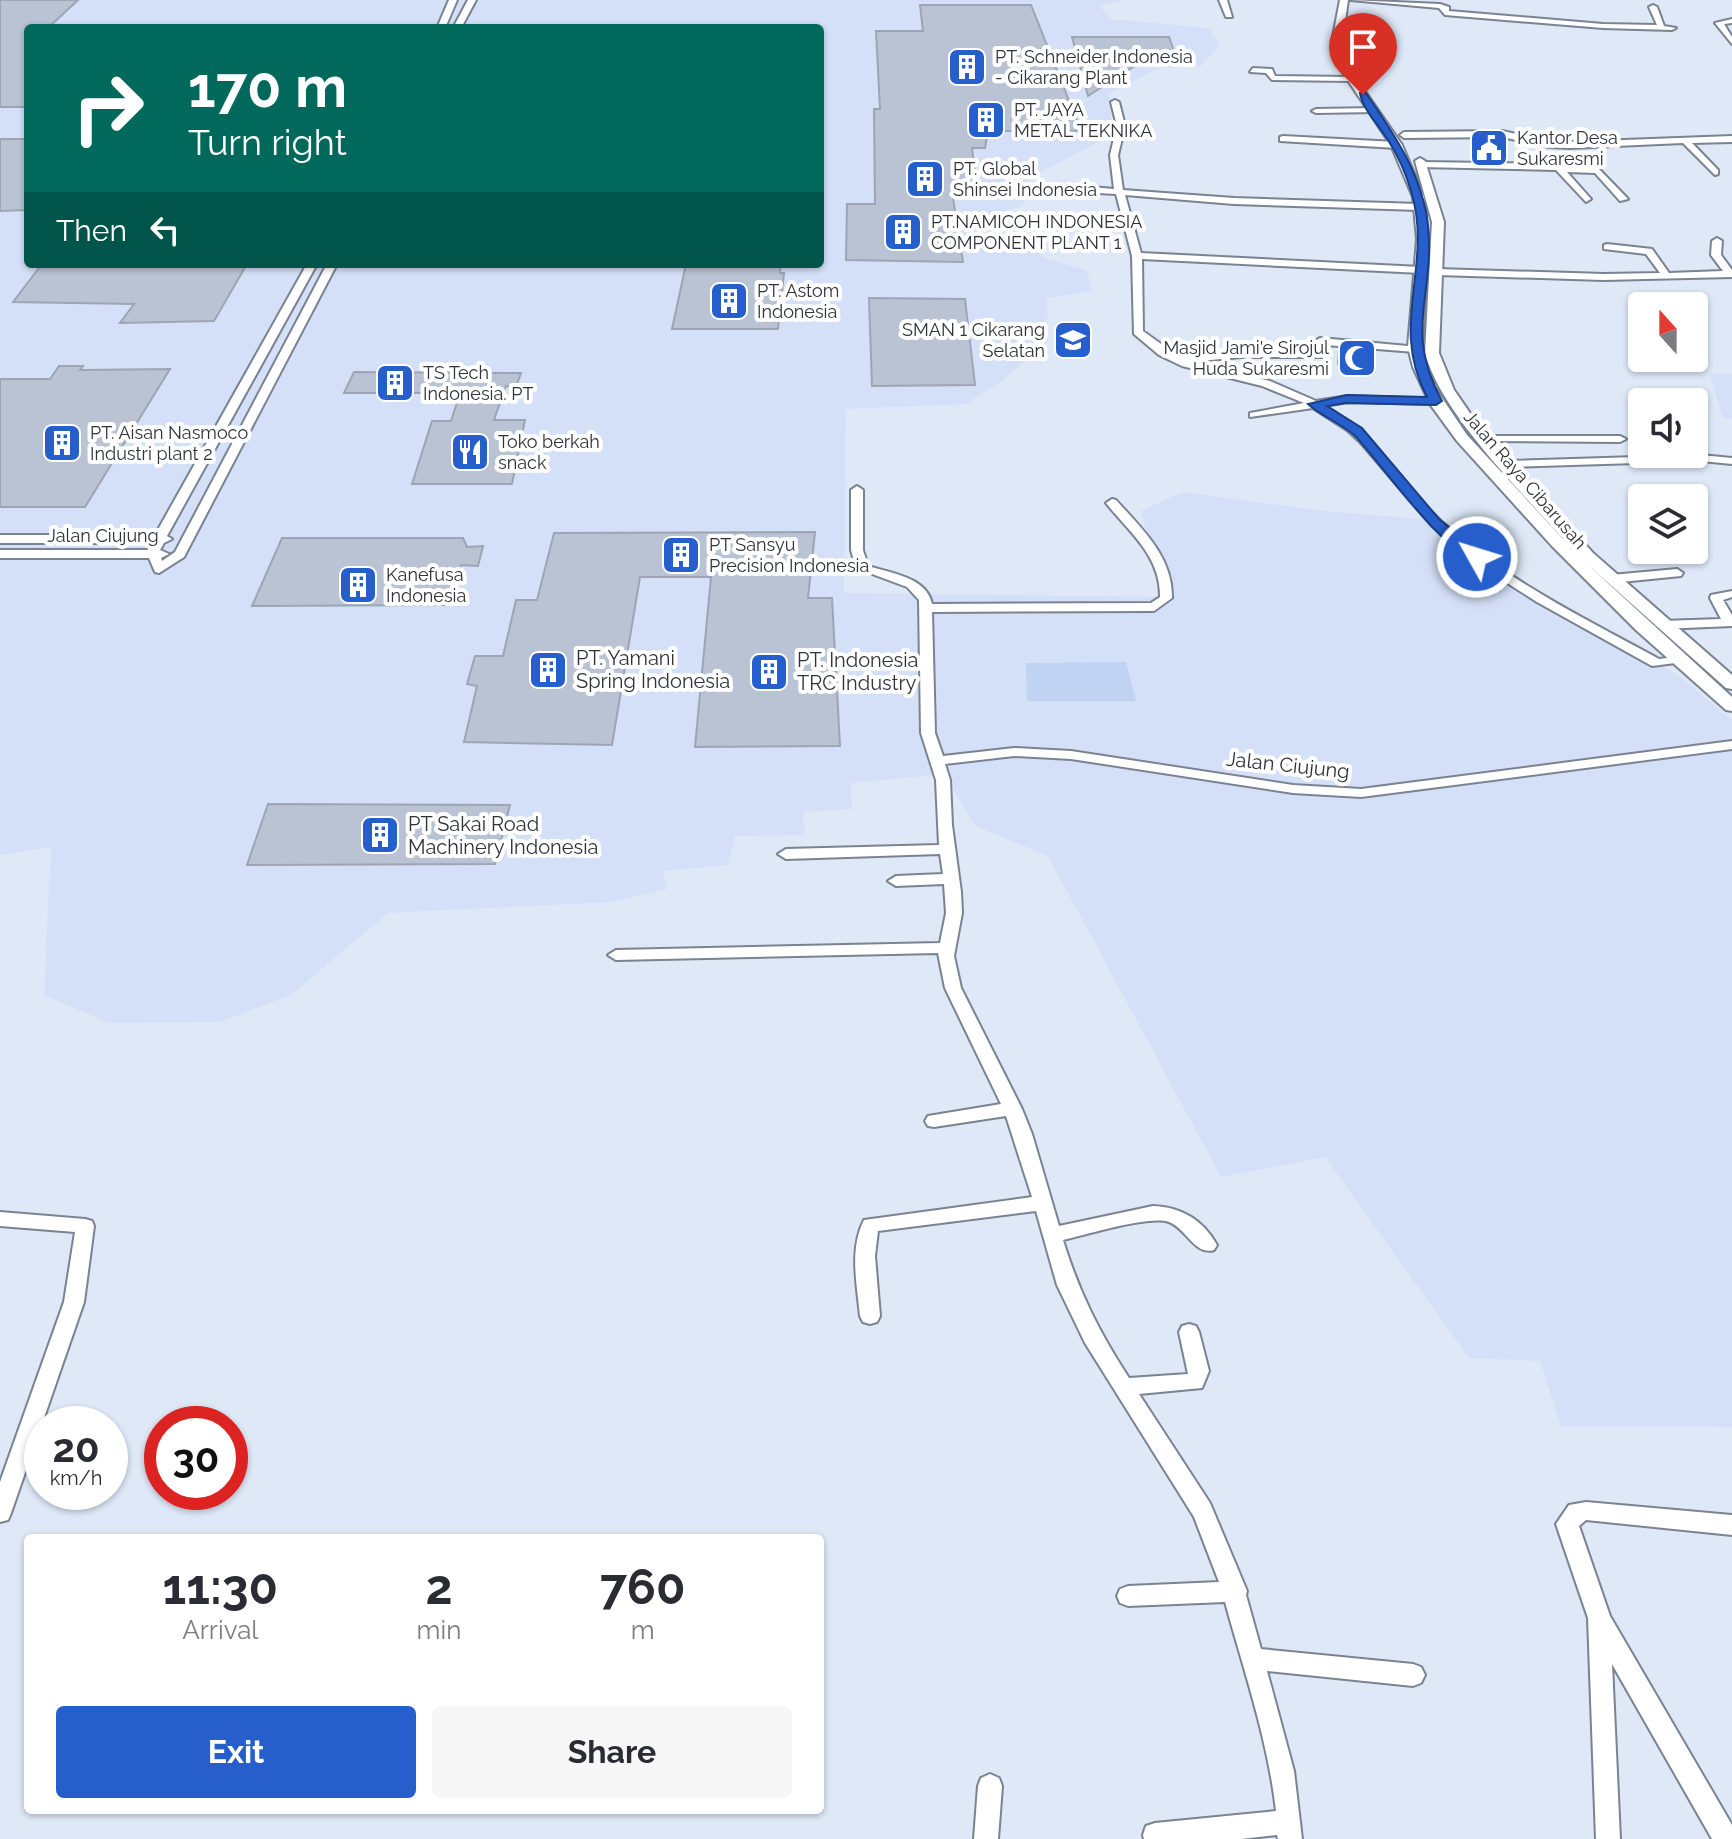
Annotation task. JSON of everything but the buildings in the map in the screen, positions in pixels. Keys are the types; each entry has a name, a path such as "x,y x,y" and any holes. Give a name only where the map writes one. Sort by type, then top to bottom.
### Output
{"street":[{"path":"443,24 453,0"},
{"path":"459,24 472,0"},
{"path":"1223,0 1229,15"},
{"name":"Jalan Raya Cibarusah","path":"1344,0 1337,49 1341,65 1374,110 1422,165 1438,222 1434,360 1450,392 1484,439 1611,579 1732,684"},
{"path":"1355,0 1440,6 1446,9 1445,13 1461,15 1672,28"},
{"name":"Jalan Raya Cibarusah","path":"1355,0 1349,57 1401,142 1419,207 1424,239 1416,355 1434,397 1468,444 1566,554 1732,706"},
{"path":"1653,7 1661,27"},
{"path":"1458,26 1461,15"},
{"path":"1732,21 1719,23 1732,42"},
{"path":"1253,70 1269,71 1272,78"},
{"path":"1265,85 1272,78 1351,79"},
{"path":"1115,102 1121,126 1114,157 1118,189 1137,256 1138,332 1159,353 1203,371 1243,377 1315,404 1358,431 1434,522 1498,574 1657,663 1678,659"},
{"path":"1316,111 1374,110"},
{"path":"1283,139 1401,142 1502,134 1570,145 1732,139"},
{"path":"1524,157 1521,144 1529,139"},
{"path":"1685,141 1715,172"},
{"path":"1422,165 1524,157 1561,169 1596,170 1623,199"},
{"path":"1561,169 1586,199"},
{"path":"1080,189 1118,189 1212,199 1419,207"},
{"path":"1717,241 1716,255 1731,274"},
{"path":"1607,247 1648,251 1666,275"},
{"path":"1137,256 1421,270"},
{"path":"153,553 310,268"},
{"path":"180,554 330,268"},
{"path":"1437,272 1473,275 1731,274"},
{"path":"1176,361 1241,354 1322,354 1320,341 1434,360"},
{"path":"1254,415 1347,399 1434,397 1450,392"},
{"path":"1484,439 1620,439"},
{"path":"1506,464 1701,458 1732,461"},
{"path":"857,490 857,550 862,568 912,584 921,593 926,608 928,733 945,792 954,913 946,948 953,988 1013,1109 1067,1285 1095,1343 1202,1510 1236,1591 1287,1788 1290,1830 1155,1835"},
{"path":"926,608 1154,607 1166,598 1167,589 1161,571 1149,543 1112,503"},
{"path":"0,539 188,539"},
{"name":"Jalan Ciujung","path":"153,553 159,569 180,554"},
{"name":"Jalan Ciujung","path":"0,554 180,554"},
{"path":"1611,579 1677,573"},
{"path":"1662,625 1731,622 1716,598 1730,594"},
{"name":"Jalan Ciujung","path":"936,761 1014,752 1071,755 1293,789 1361,793 1732,745"},
{"path":"786,854 947,849"},
{"path":"896,881 951,879"},
{"path":"616,955 946,948"},
{"path":"934,1121 1013,1109"},
{"path":"870,1316 866,1245 867,1229 871,1225 1042,1203"},
{"path":"1051,1235 1153,1213 1169,1213 1183,1218 1207,1245"},
{"path":"0,1219 85,1226 74,1302 0,1513"},
{"path":"1122,1387 1195,1382 1199,1371 1189,1332"},
{"path":"1726,1839 1599,1618 1567,1524 1577,1512 1586,1511 1732,1525"},
{"path":"1128,1596 1236,1591"},
{"path":"1599,1618 1608,1839"},
{"path":"1252,1659 1413,1675"},
{"path":"986,1839 990,1786"}],"shaded area":[{"path":"0,0 1123,0 1100,6 1110,19 1208,28 1220,44 1201,66 1159,68 1109,94 1113,134 1028,179 1023,206 971,220 971,235 1017,234 1043,257 1087,271 1093,291 1047,298 1048,341 1003,380 966,404 846,409 844,593 1164,597 1141,511 1182,492 1323,511 1431,520 1498,574 1679,676 1732,720 1732,1427 1561,1426 1540,1361 1469,1358 1325,1157 1221,1177 1048,856 975,826 944,774 851,783 852,809 803,812 805,835 735,836 728,865 663,871 667,889 611,902 388,913 291,995 220,1022 109,1023 44,995 51,847 0,855"},
{"path":"1709,373 1732,374 1732,419 1723,418"},
{"path":"1126,662 1136,701 1027,701 1026,663"}],"place":[{"name":"PT. Schneider Indonesia - Cikarang Plant","path":"967,67"},
{"name":"PT. JAYA METAL TEKNIKA","path":"986,120"},
{"name":"Kantor Desa Sukaresmi","path":"1489,148"},
{"name":"PT. Global Shinsei Indonesia","path":"925,179"},
{"name":"PT.NAMICOH INDONESIA COMPONENT PLANT 1","path":"903,232"},
{"name":"PT. Astom Indonesia","path":"729,301"},
{"name":"SMAN 1 Cikarang Selatan","path":"1073,340"},
{"name":"Masjid Jami'e Sirojul Huda Sukaresmi","path":"1357,358"},
{"name":"TS Tech Indonesia. PT","path":"395,383"},
{"name":"PT. Aisan Nasmoco Industri plant 2","path":"62,443"},
{"name":"Toko berkah snack","path":"470,452"},
{"name":"PT Sansyu Precision Indonesia","path":"681,555"},
{"name":"Kanefusa Indonesia","path":"358,585"},
{"name":"PT. Yamani Spring Indonesia","path":"548,670"},
{"name":"PT. Indonesia TRC Industry","path":"769,672"},
{"name":"PT Sakai Road Machinery Indonesia","path":"380,835"}],"route":[{"path":"1363,95 1395,144 1412,175 1416,190 1423,225 1424,253 1415,322 1415,349 1423,378 1436,401 1347,399 1315,404 1358,431 1434,522 1477,557"}]}
